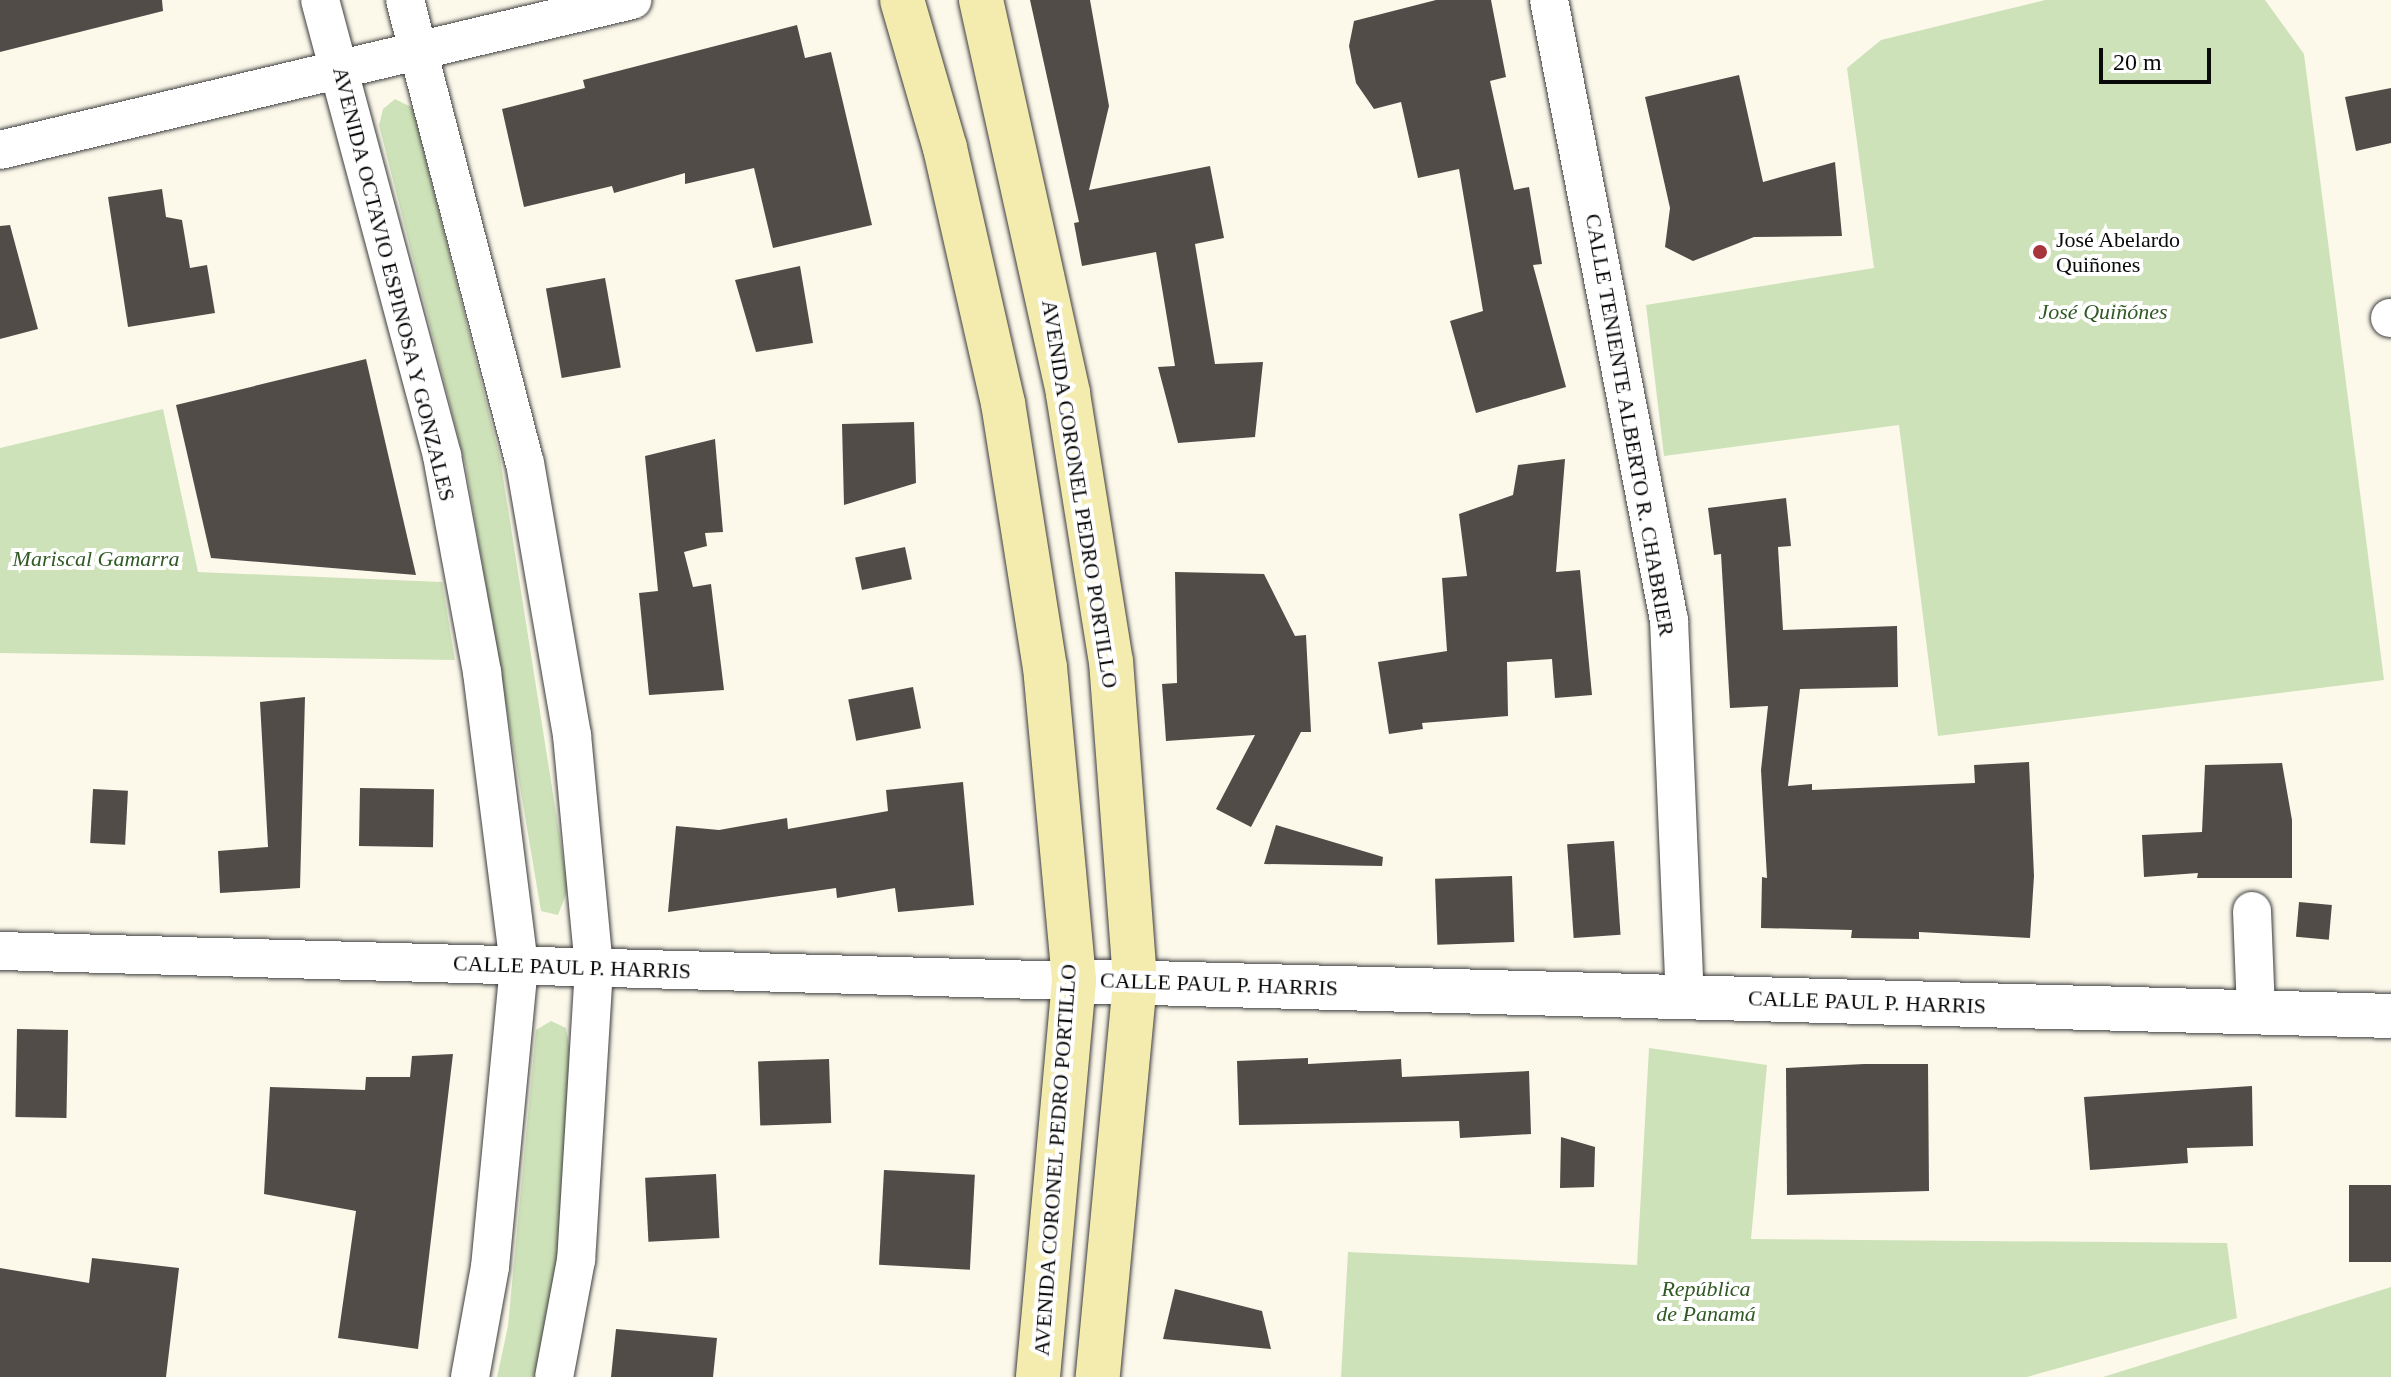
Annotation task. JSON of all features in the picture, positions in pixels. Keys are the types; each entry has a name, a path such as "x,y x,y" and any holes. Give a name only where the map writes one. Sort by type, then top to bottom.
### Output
{"main road":[{"name":"AVENIDA CORONEL PEDRO PORTILLO","path":"902,0 945,148 1003,403 1045,667 1074,981 1038,1377"},
{"name":"AVENIDA CORONEL PEDRO PORTILLO","path":"981,0 1068,394 1108,645 1135,982 1098,1377"}],"street":[{"name":"AVENIDA OCTAVIO ESPINOSA Y GONZALES","path":"320,0 442,456 482,672 519,966 490,1267 470,1377"},
{"path":"405,0 421,50 525,463 572,735 594,968 576,1260 554,1377"},
{"path":"0,150 632,0"},
{"name":"CALLE TENIENTE ALBERTO R. CHABRIER","path":"1549,0 1669,620 1685,997"},
{"path":"2252,911 2256,1012"},
{"name":"CALLE PAUL P. HARRIS","path":"0,951 2391,1016"}],"green space":[{"name":"José Quiñónes","path":"2045,0 2265,0 2304,54 2384,680 1938,736 1899,425 1664,456 1646,305 1874,268 1847,68 1881,40"},
{"path":"395,99 413,108 500,458 568,889 558,915 541,911 466,467 379,125 383,109"},
{"name":"Mariscal Gamarra","path":"163,409 198,572 442,582 455,660 0,653 0,448"},
{"path":"551,1021 566,1028 574,1075 550,1354 545,1377 497,1377 508,1326 536,1030"},
{"name":"República de Panamá","path":"1649,1048 1767,1065 1751,1239 2227,1243 2237,1318 2027,1377 1341,1377 1348,1252 1637,1265"},
{"path":"2391,1287 2391,1377 2103,1377"}],"building":[{"path":"0,0 162,0 163,11 0,52"},
{"path":"1030,0 1090,0 1109,106 1089,190 1210,166 1224,238 1195,244 1215,364 1263,362 1255,437 1178,443 1158,367 1175,366 1156,252 1082,266 1074,223 1079,222"},
{"path":"1436,0 1491,0 1506,77 1490,81 1514,190 1529,187 1542,264 1533,265 1566,387 1476,413 1450,321 1483,311 1459,169 1418,178 1401,102 1374,109 1356,83 1349,46 1354,21"},
{"path":"797,25 805,58 831,52 872,225 773,248 754,168 685,184 685,173 614,193 612,186 524,207 502,109 585,88 583,80"},
{"path":"1739,75 1763,182 1835,162 1842,236 1754,237 1693,261 1665,247 1670,208 1645,97"},
{"path":"2391,88 2391,143 2356,151 2345,97"},
{"path":"162,189 166,217 182,220 190,268 207,265 215,313 128,327 108,197"},
{"path":"10,225 38,329 0,339 0,226"},
{"path":"800,266 813,343 756,352 735,280"},
{"path":"605,278 621,368 562,378 546,288"},
{"path":"366,359 416,575 211,558 176,405"},
{"path":"914,422 916,483 844,505 842,424"},
{"path":"715,439 723,532 705,533 707,546 684,552 693,587 711,584 724,690 649,695 639,593 658,591 645,456"},
{"path":"1565,459 1556,572 1580,570 1592,695 1555,698 1552,659 1507,662 1508,716 1422,723 1423,729 1389,734 1378,662 1447,651 1442,578 1467,576 1459,514 1513,495 1518,465"},
{"path":"1786,498 1791,546 1778,547 1783,630 1897,626 1898,687 1800,689 1788,786 1812,784 1812,790 1975,783 1974,765 2029,762 2034,876 2030,938 1919,932 1919,939 1851,938 1852,930 1761,928 1762,877 1767,878 1761,770 1768,706 1730,708 1721,554 1714,555 1708,508"},
{"path":"905,547 912,579 862,590 855,558"},
{"path":"1175,572 1264,574 1295,636 1306,635 1311,732 1301,732 1251,827 1216,809 1255,735 1166,741 1162,684 1177,683"},
{"path":"913,687 921,728 856,741 848,700"},
{"path":"305,697 300,888 220,893 218,851 268,847 260,702"},
{"path":"2282,763 2292,820 2292,878 2197,878 2198,873 2144,877 2142,835 2202,832 2205,765"},
{"path":"963,782 974,905 898,912 895,888 837,898 836,888 668,912 676,826 719,830 787,818 788,829 888,811 886,790"},
{"path":"360,788 434,789 433,847 359,846"},
{"path":"93,789 128,791 125,845 90,843"},
{"path":"1276,825 1383,857 1382,866 1264,864"},
{"path":"1614,841 1621,935 1574,938 1567,844"},
{"path":"1512,876 1514,942 1437,945 1435,879"},
{"path":"2299,902 2332,905 2329,940 2296,937"},
{"path":"17,1029 68,1030 66,1118 15,1117"},
{"path":"453,1054 418,1349 338,1338 356,1211 264,1194 270,1087 365,1090 366,1077 410,1077 412,1056"},
{"path":"1308,1058 1308,1064 1401,1059 1402,1077 1529,1071 1531,1134 1460,1138 1459,1121 1239,1125 1237,1061"},
{"path":"829,1059 831,1123 760,1125 758,1061"},
{"path":"1928,1064 1929,1191 1787,1195 1786,1068"},
{"path":"2252,1086 2253,1146 2187,1148 2188,1163 2090,1170 2084,1097"},
{"path":"1561,1137 1595,1147 1594,1187 1560,1188"},
{"path":"884,1170 975,1175 970,1270 879,1265"},
{"path":"716,1174 719,1238 648,1242 645,1178"},
{"path":"2349,1185 2391,1185 2391,1262 2349,1262"},
{"path":"92,1258 179,1268 166,1377 0,1377 0,1268 89,1283"},
{"path":"1175,1289 1262,1311 1271,1349 1163,1339"},
{"path":"616,1329 717,1338 713,1377 611,1377"}],"place":[{"name":"José Abelardo Quiñones","path":"2040,252"}]}
